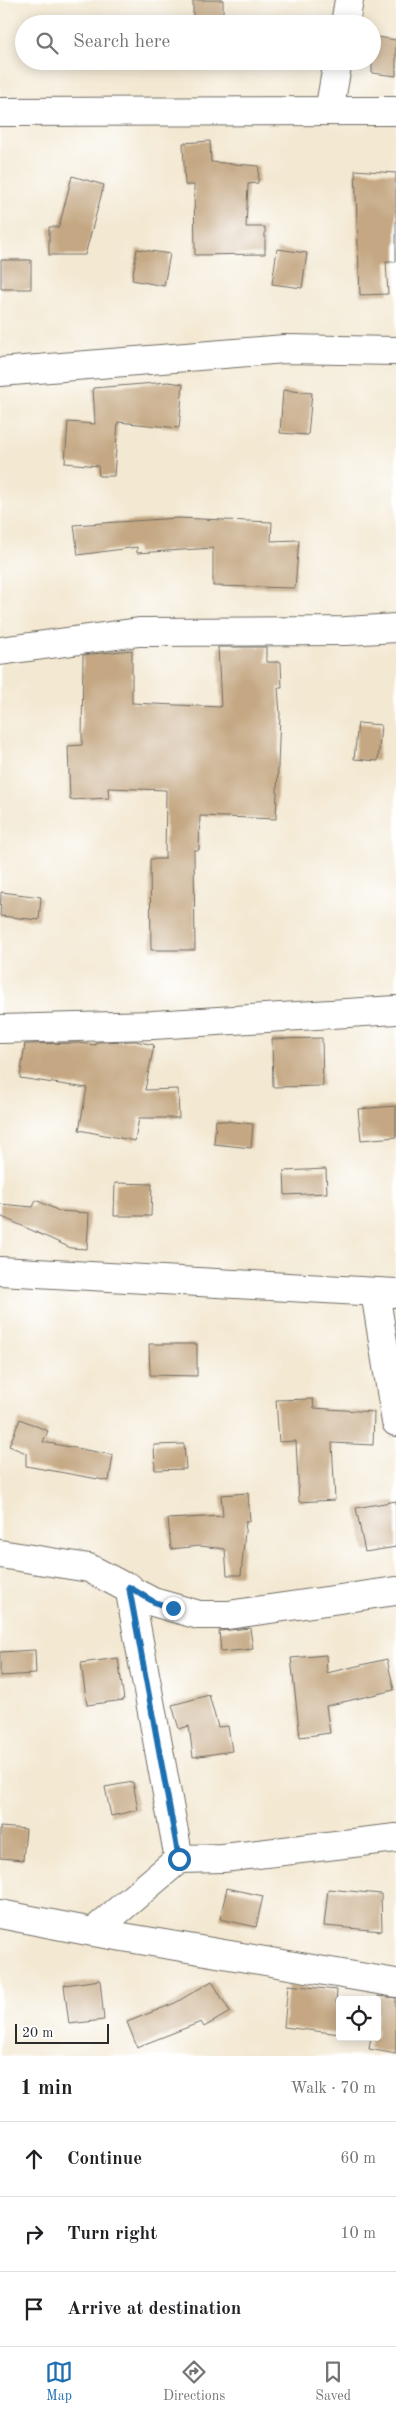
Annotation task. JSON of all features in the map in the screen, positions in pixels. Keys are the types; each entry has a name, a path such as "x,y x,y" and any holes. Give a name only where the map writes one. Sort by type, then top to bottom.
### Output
{"street":[{"path":"346,15 349,0"},
{"path":"329,111 336,70"},
{"path":"0,112 396,111"},
{"path":"0,372 285,349 396,351"},
{"path":"0,651 139,632 346,631 396,628"},
{"path":"0,1029 153,1026 396,1010"},
{"path":"0,1271 385,1292 396,1422"},
{"path":"0,1554 89,1568 129,1587 154,1602 199,1615 238,1613 396,1591"},
{"path":"129,1587 179,1859"},
{"path":"93,1932 179,1859 223,1858 396,1838"},
{"path":"0,1914 93,1932 396,1983"}],"building":[{"path":"193,0 223,0 223,15 193,15"},
{"path":"381,38 396,40 396,76 372,73 372,70 381,70"},
{"path":"210,141 211,162 259,166 258,183 248,184 246,227 265,227 265,254 195,255 194,185 185,185 183,143"},
{"path":"355,170 396,173 396,262 386,262 388,294 360,295"},
{"path":"72,176 104,185 85,255 49,255 49,227 59,227"},
{"path":"137,249 170,254 164,286 132,280"},
{"path":"277,249 307,253 302,288 272,284"},
{"path":"1,260 31,260 31,289 1,289"},
{"path":"168,382 183,384 179,428 118,422 114,476 99,476 98,466 65,463 68,422 95,424 93,388"},
{"path":"283,390 312,393 308,435 280,433"},
{"path":"177,518 272,522 271,541 299,540 295,588 213,586 213,548 137,553 137,547 78,555 74,525"},
{"path":"218,647 266,647 266,662 281,662 282,688 278,688 280,714 276,819 200,816 199,850 194,850 195,950 151,950 150,859 165,859 166,790 108,788 109,798 70,800 68,746 82,745 83,655 132,650 132,703 221,707"},
{"path":"358,723 381,725 378,761 354,759"},
{"path":"1,892 41,897 39,920 0,916"},
{"path":"322,1038 323,1086 273,1087 272,1039"},
{"path":"135,1041 154,1045 145,1090 178,1089 179,1118 139,1118 135,1141 79,1130 87,1088 20,1078 25,1044 79,1043 96,1045 96,1042"},
{"path":"396,1106 396,1137 361,1140 358,1109"},
{"path":"216,1120 253,1124 251,1148 214,1144"},
{"path":"326,1169 327,1193 285,1195 284,1171"},
{"path":"115,1183 152,1184 151,1216 114,1216"},
{"path":"36,1200 59,1211 89,1213 87,1249 71,1248 0,1216 0,1204 33,1207"},
{"path":"149,1344 197,1344 197,1376 150,1375"},
{"path":"313,1399 314,1408 374,1412 373,1445 332,1443 335,1500 299,1502 296,1441 279,1442 276,1400"},
{"path":"20,1419 48,1431 43,1442 113,1455 109,1481 26,1466 26,1453 9,1446"},
{"path":"184,1444 186,1469 155,1470 154,1445"},
{"path":"248,1493 250,1521 246,1521 241,1575 227,1575 225,1549 200,1546 171,1549 168,1519 223,1516 221,1495"},
{"path":"396,1501 396,1547 365,1552 356,1508"},
{"path":"250,1628 253,1649 221,1652 219,1631"},
{"path":"35,1650 36,1674 0,1676 0,1652"},
{"path":"326,1655 327,1673 387,1659 394,1690 326,1706 330,1733 300,1737 291,1658"},
{"path":"118,1658 124,1700 87,1705 81,1663"},
{"path":"209,1695 218,1727 228,1726 232,1751 193,1757 189,1726 179,1729 172,1705"},
{"path":"133,1782 138,1810 111,1816 105,1787"},
{"path":"0,1827 26,1829 23,1860 0,1858"},
{"path":"227,1888 263,1896 256,1927 220,1919"},
{"path":"328,1889 381,1894 382,1931 324,1926"},
{"path":"100,1980 104,2020 69,2024 64,1985"},
{"path":"212,1981 230,2012 204,2027 201,2022 137,2047 127,2022 175,2003"},
{"path":"288,1985 337,1990 336,2034 284,2027"},
{"path":"381,1996 396,1998 396,2054 369,2049 370,2041 381,2041"}],"route":[{"path":"173,1608 154,1602 129,1587 179,1859"}]}
